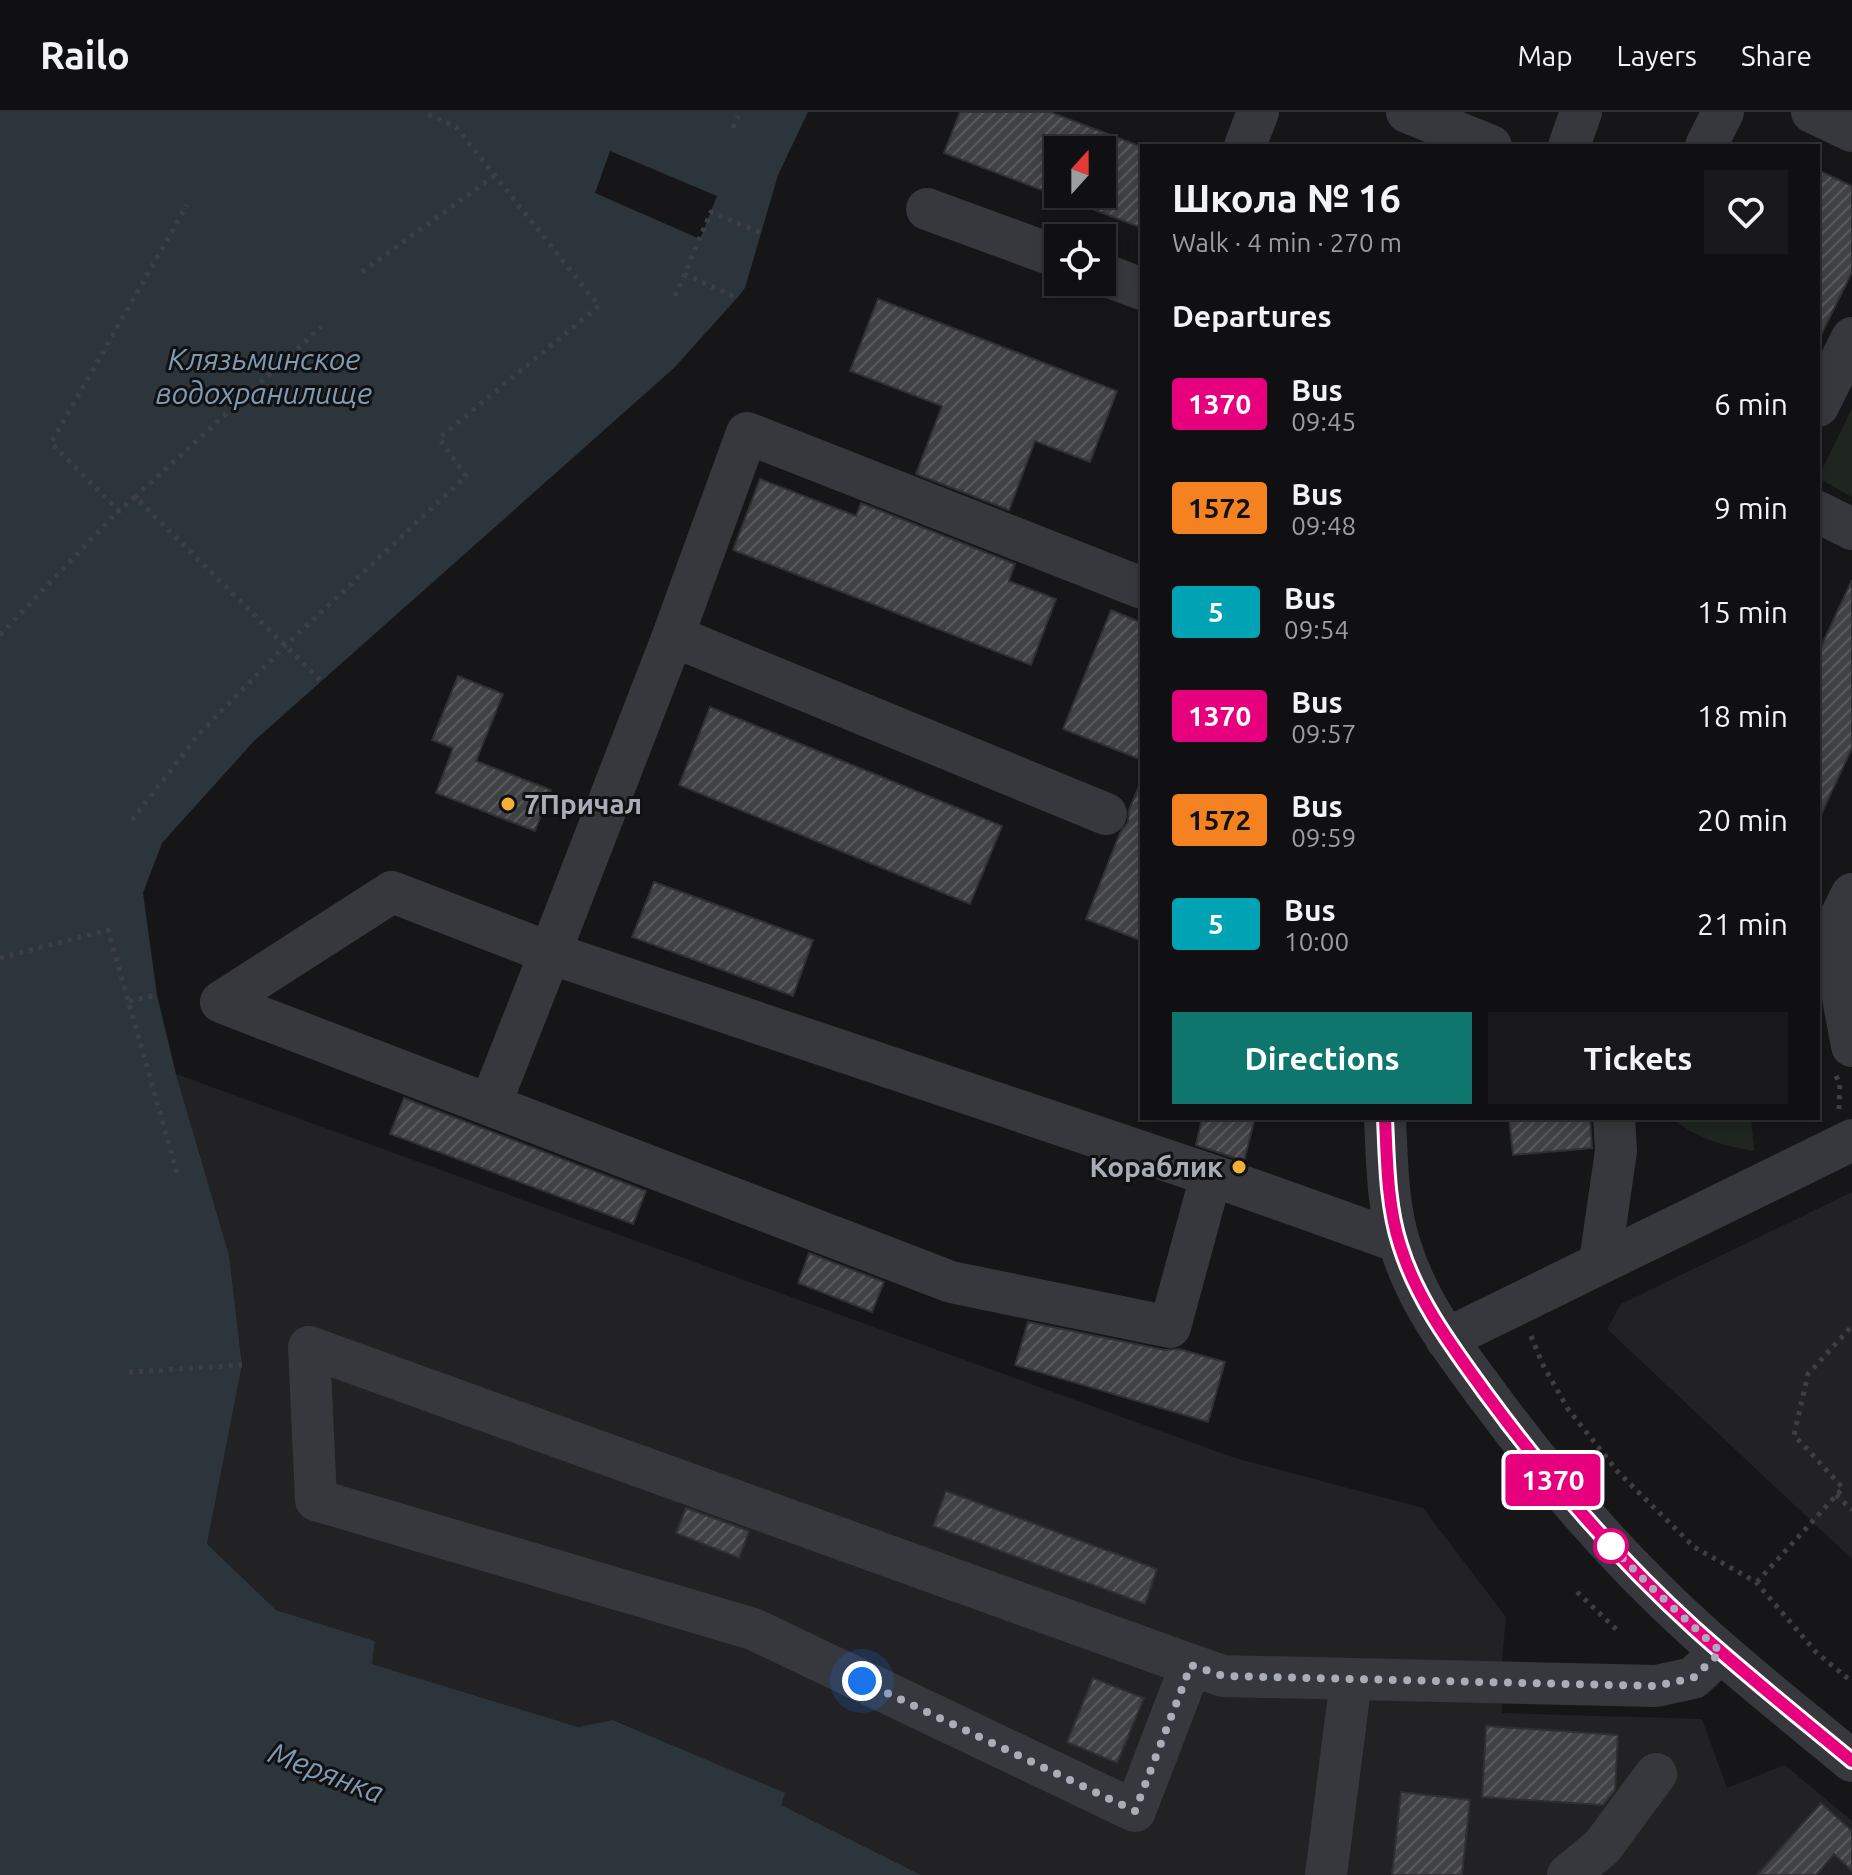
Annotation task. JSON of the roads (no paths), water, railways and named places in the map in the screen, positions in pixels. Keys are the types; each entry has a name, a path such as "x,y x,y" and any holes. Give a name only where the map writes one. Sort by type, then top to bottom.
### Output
{"street":[{"path":"1246,144 1258,112"},
{"path":"1407,112 1486,144"},
{"path":"1570,144 1581,112"},
{"path":"1707,144 1723,112"},
{"path":"1812,112 1852,131"},
{"path":"927,209 1044,252"},
{"path":"1116,279 1140,288"},
{"path":"1820,402 1852,338"},
{"path":"490,1105 673,636 747,433 1140,587"},
{"path":"673,636 1106,814"},
{"path":"1211,1176 1170,1327 951,1282 221,1002 392,892 550,953 1211,1176 1399,1242"},
{"path":"1836,909 1841,987 1852,1046"},
{"path":"1385,1120 1388,1176 1399,1242 1417,1290 1446,1339 1499,1412 1594,1527 1654,1590 1721,1652 1852,1761"},
{"path":"1600,1262 1616,1151 1614,1120"},
{"path":"1446,1339 1852,1140"},
{"path":"1191,1665 1135,1811 753,1629 316,1500 309,1347 1223,1676 1656,1686 1693,1678 1721,1652"},
{"path":"1326,1875 1351,1680"},
{"path":"1568,1875 1602,1847 1656,1774"}],"water":[{"name":"Клязьминское водохранилище","path":"0,112 808,112 778,175 745,288 737,298 674,368 254,741 162,843 143,893 157,995 176,1074 229,1255 242,1365 207,1544 276,1610 375,1641 372,1664 578,1727 613,1720 785,1793 781,1805 921,1875 0,1875"}],"place":[{"name":"7Причал","path":"508,804"},
{"name":"Кораблик","path":"1239,1167"}],"water label":[{"name":"Мерянка","path":"326,1773"}]}
